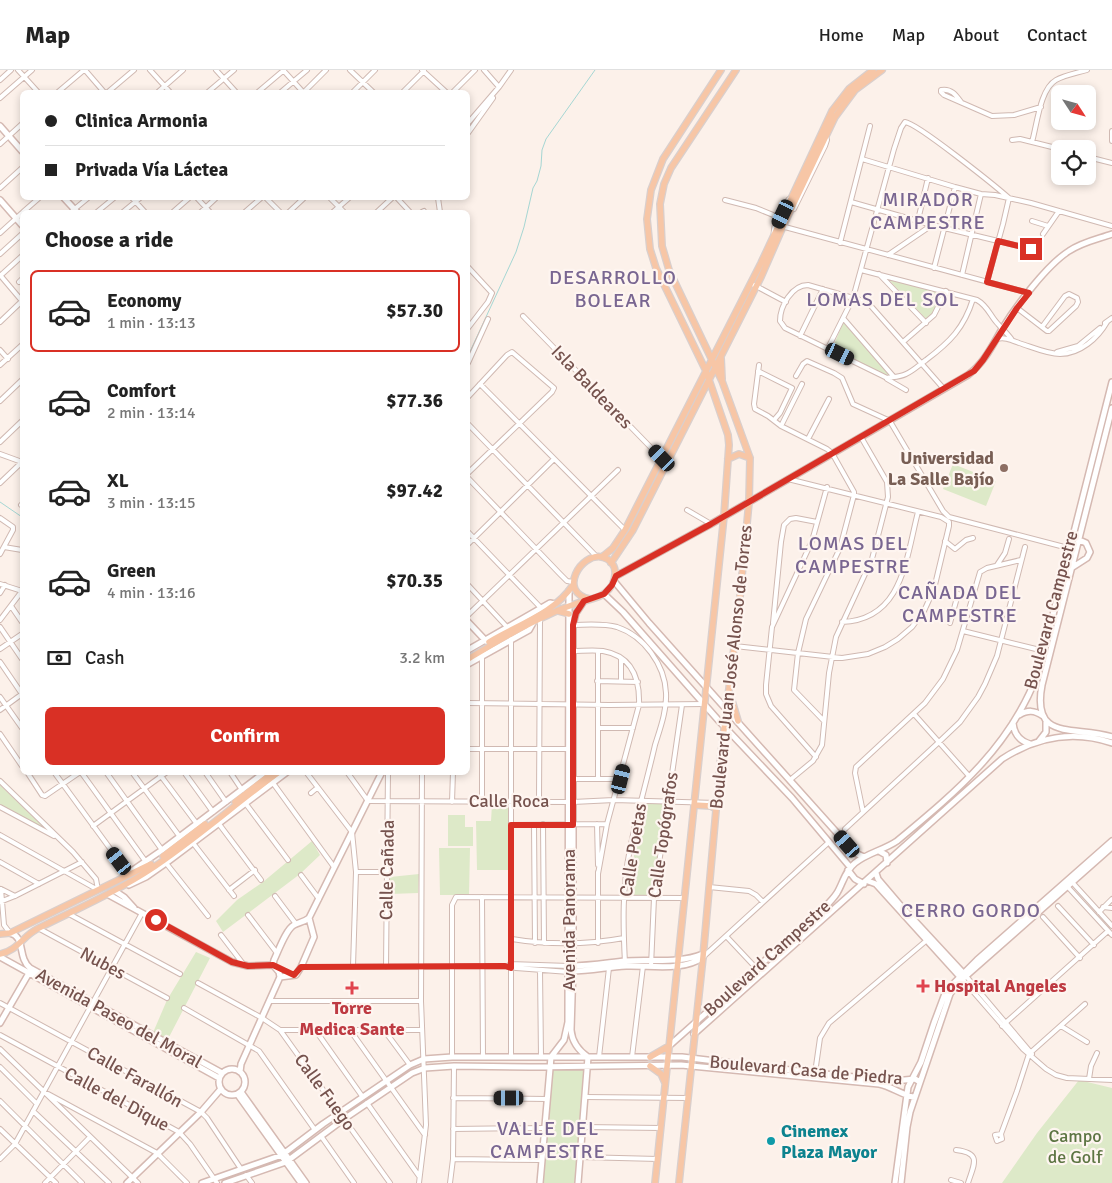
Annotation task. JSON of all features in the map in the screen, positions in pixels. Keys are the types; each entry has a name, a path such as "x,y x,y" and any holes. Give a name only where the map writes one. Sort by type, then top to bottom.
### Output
{"main road":[{"name":"Boulevard Juan José Alonso de Torres","path":"656,1183 724,516 728,435 706,371 656,268 648,235 647,214 652,185 663,159 721,70"},
{"name":"Boulevard Juan José Alonso de Torres","path":"678,1183 704,955 716,806 735,646 749,502 750,458 722,381 664,255 660,236 660,204 664,184 671,168 736,70"},
{"path":"611,563 633,530 721,356 828,118 836,105 858,81 873,70"},
{"path":"470,658 487,645 555,604 569,591 581,566 613,548 625,530 721,342 774,246 838,112 859,86 882,70"},
{"path":"705,347 721,342"},
{"path":"721,356 722,381"},
{"path":"701,395 714,394"},
{"path":"728,459 739,454 750,458"},
{"path":"470,653 537,620 604,594 615,578 611,563 599,557"},
{"path":"573,584 578,594 587,600"},
{"path":"558,611 569,614"},
{"path":"730,692 738,721"},
{"path":"0,934 10,932 151,864 269,775"},
{"path":"0,956 10,951 27,935 38,928 117,890 148,871 257,792 276,775"},
{"path":"694,803 716,806"},
{"path":"189,836 197,824"},
{"path":"175,857 182,846"},
{"path":"98,890 117,890"},
{"path":"86,905 95,899 98,890"},
{"path":"648,1057 669,1046"},
{"path":"647,1066 662,1074 665,1085"}],"street":[{"path":"0,80 10,70"},
{"path":"18,70 36,90"},
{"path":"0,98 32,70"},
{"path":"60,90 84,70 102,90"},
{"path":"110,90 134,70"},
{"path":"150,70 168,90"},
{"path":"160,90 183,70"},
{"path":"216,70 234,90"},
{"path":"210,90 234,70"},
{"path":"260,90 283,70 302,90"},
{"path":"283,90 307,70"},
{"path":"306,90 326,70"},
{"path":"350,70 371,90"},
{"path":"355,90 375,70"},
{"path":"405,90 423,70 444,90"},
{"path":"455,90 475,70"},
{"path":"470,130 510,70"},
{"path":"1032,142 1046,91 1051,84 1060,78 1087,70"},
{"path":"486,71 499,87"},
{"path":"470,120 499,87"},
{"path":"944,95 988,115 998,117 1014,115 1041,107"},
{"path":"828,348 853,298 901,128 905,122 913,125 936,141 1008,198"},
{"path":"0,126 20,149"},
{"path":"0,144 20,126"},
{"path":"840,242 870,126"},
{"path":"1112,131 1112,139"},
{"path":"774,246 779,242 826,146 826,137"},
{"path":"1012,140 1020,139 1051,147"},
{"path":"1096,158 1112,163"},
{"path":"862,159 955,187 981,194 1008,198 1110,226 1110,234 1069,251 1017,308 974,371 615,578 638,610 855,853 864,857"},
{"path":"0,188 20,170"},
{"path":"918,220 928,178"},
{"path":"934,268 955,187"},
{"path":"962,275 981,194"},
{"path":"774,235 773,228 787,200 792,197"},
{"path":"987,282 1008,198"},
{"path":"0,200 20,223"},
{"path":"26,210 37,200"},
{"path":"76,210 86,200"},
{"path":"99,210 112,200"},
{"path":"125,210 138,200"},
{"path":"175,210 187,200"},
{"path":"198,200 206,208"},
{"path":"204,210 214,200"},
{"path":"247,210 259,200"},
{"path":"268,200 278,210"},
{"path":"290,210 302,200"},
{"path":"332,200 342,210"},
{"path":"335,210 347,200"},
{"path":"379,210 390,200"},
{"path":"399,200 408,210"},
{"path":"725,200 772,212 779,216"},
{"path":"135,202 143,210"},
{"path":"851,202 932,225 1031,249"},
{"path":"0,210 5,206"},
{"path":"1043,234 1059,211"},
{"path":"0,232 20,215"},
{"path":"1032,221 1048,226"},
{"path":"888,255 932,225"},
{"path":"786,227 1029,293"},
{"path":"0,254 20,236"},
{"path":"20,258 0,276 20,299"},
{"path":"470,270 490,289 491,295 488,302 470,325"},
{"path":"860,270 946,291 980,302 988,308 997,323 1012,340"},
{"path":"878,274 902,296 926,323"},
{"path":"753,285 786,302"},
{"path":"906,390 828,348 784,328 780,321 780,316 786,302 796,287 802,285 823,289 853,298 870,306 944,389"},
{"path":"800,336 823,289"},
{"path":"903,342 926,323 938,309 946,291"},
{"path":"1017,308 1042,327 1050,331 1076,306 1077,298 1069,294 1065,296 1042,327"},
{"path":"885,378 906,374 954,336 965,320 973,299"},
{"path":"0,322 20,303"},
{"name":"Isla Baldeares","path":"522,316 662,458"},
{"path":"843,318 894,377"},
{"path":"996,339 1012,340 1064,354 1080,348 1094,338 1112,318"},
{"path":"470,359 488,319"},
{"path":"0,366 20,347"},
{"path":"0,350 8,358"},
{"path":"470,395 512,352 553,386 552,392 470,471"},
{"path":"796,376 805,362 810,362 839,375 845,382 853,404 888,420 943,511 949,517 1077,551"},
{"path":"759,364 754,408 781,426 832,453 854,495 840,548 806,618 798,653 794,690 824,721"},
{"path":"758,371 792,388 780,413 774,420"},
{"path":"0,401 20,382"},
{"name":"Boulevard Campestre","path":"694,1035 808,927 832,900 849,869 864,857 888,847 901,838 986,761 1013,723 1034,684 1044,651 1071,538 1110,400 1112,382"},
{"path":"480,384 625,530"},
{"path":"781,426 802,384"},
{"path":"808,439 829,398"},
{"name":"Boulevard Campestre","path":"1044,718 1040,703 1042,685 1112,408"},
{"path":"0,442 20,423"},
{"path":"470,426 599,557"},
{"path":"790,780 816,756 822,745 836,637 872,559 889,491 887,482 861,437"},
{"path":"0,454 20,461"},
{"path":"470,542 554,459"},
{"path":"0,483 20,464"},
{"path":"470,613 618,470"},
{"path":"735,646 832,657 868,654 898,640 912,627 930,602 949,522 940,517 827,487 788,479"},
{"path":"470,480 500,513 573,584"},
{"path":"772,627 812,541 827,487"},
{"path":"686,510 711,524"},
{"path":"842,622 853,622 865,618 884,606 894,595 900,582 918,512"},
{"path":"0,518 12,527 13,530 0,554"},
{"path":"816,756 768,701 766,685 784,525 790,519 796,518 817,522"},
{"path":"470,534 541,608"},
{"path":"945,541 955,548 966,540 973,538"},
{"path":"1071,538 1079,539 1088,545 1090,554 1072,568"},
{"path":"997,565 1006,553 1009,539"},
{"path":"4,547 20,550"},
{"path":"845,829 960,722 986,684 997,656 1025,547"},
{"path":"863,812 855,773 856,767 925,703 943,679 951,666 980,572 997,565 1021,560"},
{"path":"0,584 20,590"},
{"path":"0,593 5,586"},
{"path":"470,587 507,627"},
{"name":"Avenida Panorama","path":"569,591 571,625 572,1036 578,1049 588,1057"},
{"path":"0,620 20,594"},
{"path":"604,594 623,612 704,704 792,798 830,842 854,879 876,884 963,976 1046,1069 1056,1075 1067,1078 1112,1080"},
{"path":"950,622 958,594 972,597"},
{"name":"Avenida Panorama","path":"571,625 576,613 587,600"},
{"path":"482,801 482,655 487,645 507,627 550,603 555,604"},
{"path":"11,606 20,619"},
{"path":"774,606 780,608"},
{"path":"470,649 511,639 529,630 537,620"},
{"path":"537,620 540,704 539,801"},
{"path":"470,624 487,645"},
{"name":"Calle Poetas","path":"571,625 604,625 630,633 646,646 664,676 666,705 630,850 624,897 625,964"},
{"path":"0,627 20,656"},
{"path":"470,629 487,645"},
{"path":"963,631 1044,651"},
{"path":"0,649 20,635"},
{"path":"511,639 511,1057"},
{"path":"571,651 608,652 621,659 632,669 638,682 639,705 608,824 598,874"},
{"path":"598,651 598,779"},
{"path":"470,663 482,655"},
{"path":"621,659 621,681"},
{"path":"0,662 20,691"},
{"path":"597,681 638,682"},
{"path":"0,710 20,696"},
{"path":"0,697 20,725"},
{"path":"470,703 704,704"},
{"name":"Calle Topógrafos","path":"651,963 654,898 682,705"},
{"path":"1018,715 1025,711 1032,711 1044,718 1049,724 1058,728 1091,731 1112,737"},
{"path":"914,714 969,776"},
{"path":"1039,741 1047,729 1044,718"},
{"path":"1013,723 1018,736 1031,744"},
{"path":"598,728 633,728"},
{"path":"0,734 20,762"},
{"name":"Boulevard Campestre","path":"669,1046 757,969 866,883 995,765 1013,752 1054,737 1078,736 1112,743"},
{"path":"470,749 570,749"},
{"path":"29,775 44,796 47,796 76,775"},
{"path":"56,775 127,875 261,775"},
{"path":"82,775 146,862"},
{"path":"108,775 162,850"},
{"path":"134,775 180,837"},
{"path":"93,826 160,775 197,824"},
{"path":"186,775 213,812"},
{"path":"207,775 226,802"},
{"path":"232,775 242,790"},
{"path":"134,908 117,890 140,880 175,857 246,804 257,792 283,775"},
{"path":"308,775 352,832 356,872 353,966"},
{"path":"349,775 368,802"},
{"path":"273,965 289,931 296,924 309,918 381,775"},
{"name":"Calle Cañada","path":"386,967 388,775"},
{"path":"419,1183 425,1135 421,1001 422,775"},
{"path":"452,802 453,775"},
{"path":"571,779 621,779"},
{"path":"0,781 82,862 94,876 98,890"},
{"path":"273,783 334,867"},
{"path":"310,793 317,788"},
{"name":"Calle Roca","path":"368,802 668,800 694,803"},
{"path":"246,804 288,860"},
{"path":"0,807 58,838"},
{"path":"219,824 261,880"},
{"path":"543,824 544,943"},
{"path":"597,824 598,942"},
{"path":"511,825 608,824"},
{"path":"534,825 535,943"},
{"path":"0,835 98,890"},
{"path":"895,1183 906,1095 911,1080 921,1062 943,996 963,976 1069,883 1112,841"},
{"path":"301,967 511,966 571,969 598,965 696,961 830,842"},
{"path":"193,843 234,896"},
{"path":"901,1183 907,1127 912,1106 945,1005 953,989 970,966 1112,847"},
{"path":"879,851 886,855 887,863"},
{"path":"0,862 39,884"},
{"path":"1,902 82,862"},
{"path":"166,863 208,916"},
{"path":"229,890 255,870"},
{"path":"356,872 386,872"},
{"path":"876,873 878,879 901,906 956,965 969,988 1004,1024"},
{"path":"301,875 319,899"},
{"path":"88,884 94,876"},
{"path":"1069,883 1112,926"},
{"path":"1069,883 1112,935"},
{"path":"709,887 749,891 763,902"},
{"path":"10,932 4,925 1,889 15,896"},
{"path":"109,894 232,962 244,965 273,965 292,975"},
{"path":"275,896 296,924 306,926 313,932"},
{"path":"452,1057 453,901 457,896 511,898 685,898"},
{"path":"482,897 483,1057"},
{"path":"1099,912 1112,899"},
{"path":"1058,906 1094,945"},
{"path":"1103,907 1112,908"},
{"path":"0,1159 14,1144 44,1092 142,912"},
{"path":"69,914 126,943 180,974"},
{"path":"248,915 277,953"},
{"path":"1043,917 1080,958"},
{"path":"280,977 298,973 301,967 314,939 309,918"},
{"name":"Nubes","path":"38,928 167,998"},
{"path":"1004,1024 1108,931"},
{"name":"Avenida Paseo del Moral","path":"10,932 18,937 23,961 30,968 92,1005"},
{"path":"222,935 244,965"},
{"path":"726,936 757,969"},
{"path":"512,939 535,943 571,943 598,942 624,938"},
{"path":"815,1073 820,1038 829,1023 927,940"},
{"name":"Avenida Paseo del Moral","path":"0,956 220,1076"},
{"path":"511,966 540,970 609,968 625,964 643,966 651,963"},
{"path":"240,1072 241,1064 249,1045 280,977 279,972 273,965"},
{"path":"956,965 970,966"},
{"path":"632,1057 643,966"},
{"path":"599,1057 609,968"},
{"name":"Avenida Panorama","path":"540,1183 549,1066 551,1057 561,1044 567,1028 571,969"},
{"path":"540,970 541,1057"},
{"path":"0,1023 29,972"},
{"name":"Calle Fuego","path":"198,983 280,1030 390,1183"},
{"path":"953,989 969,988"},
{"path":"270,1001 421,1001"},
{"name":"Calle Farallón","path":"0,1003 202,1113 241,1169"},
{"path":"1001,1134 1031,1054 1085,1004"},
{"path":"184,1008 259,1051 315,1130"},
{"path":"1061,1026 1087,1042"},
{"path":"280,1030 422,1030"},
{"path":"350,1030 392,1086 425,1135"},
{"path":"384,1030 410,1065"},
{"path":"316,1031 362,1096"},
{"name":"Calle del Dique","path":"0,1035 180,1134 190,1144 215,1181"},
{"path":"0,1049 134,1181"},
{"path":"1089,1079 1091,1066 1097,1053"},
{"path":"202,1183 215,1181 241,1169 284,1154 362,1096 410,1065 424,1059 452,1057 692,1058"},
{"path":"578,1183 588,1057"},
{"path":"647,1066 648,1057"},
{"name":"Boulevard Casa de Piedra","path":"692,1058 772,1071 879,1084 895,1088 906,1095 915,1097"},
{"path":"240,1093 230,1096 221,1091 218,1084 220,1076 227,1070 234,1069 241,1064"},
{"path":"450,1183 453,1160 454,1066"},
{"path":"225,1183 288,1161 367,1103 412,1073 424,1068 454,1066 691,1066"},
{"name":"Boulevard Casa de Piedra","path":"691,1066 815,1073 894,1081 916,1079 920,1082"},
{"path":"0,1067 37,1104"},
{"path":"234,1069 240,1072 245,1081 240,1093"},
{"path":"895,1088 904,1106"},
{"path":"127,1183 134,1181 158,1154 202,1113 221,1091"},
{"path":"44,1092 158,1154 188,1183"},
{"path":"240,1093 284,1154 301,1183"},
{"path":"585,1097 688,1098"},
{"path":"453,1098 547,1099"},
{"path":"0,1101 82,1183"},
{"path":"904,1106 907,1101 910,1101 912,1106"},
{"path":"61,1109 61,1104 65,1103"},
{"path":"367,1103 420,1176"},
{"path":"33,1110 109,1183"},
{"path":"583,1127 661,1128"},
{"path":"453,1129 544,1128"},
{"path":"0,1129 56,1183"},
{"path":"320,1136 354,1183"},
{"path":"45,1183 90,1137"},
{"path":"956,1150 970,1153 975,1159 968,1183"},
{"path":"580,1158 658,1159"},
{"path":"453,1160 541,1160"},
{"path":"288,1161 306,1183"},
{"path":"246,1175 252,1183"},
{"path":"951,1180 961,1183"}],"green space":[{"path":"887,278 943,292 934,313 927,320"},
{"path":"844,321 889,374 886,376 832,349"},
{"path":"953,464 996,481 986,506 943,489"},
{"path":"0,785 50,833 0,808"},
{"path":"666,803 652,895 628,895 642,804"},
{"path":"492,804 508,804 508,870 477,870 476,821 491,821"},
{"path":"448,815 465,815 465,827 473,827 473,846 448,846"},
{"path":"312,841 320,855 300,874 223,932 216,921 237,900 263,882"},
{"path":"439,848 470,848 469,895 440,895"},
{"path":"419,874 418,893 390,894 390,877"},
{"path":"196,952 210,958 167,1041 152,1035 167,1000"},
{"path":"551,1069 586,1069 578,1183 543,1183"},
{"name":"Campo de Golf","path":"1079,1080 1112,1088 1112,1183 1002,1183 1037,1133"}],"waterway":[{"path":"470,352 516,252 533,188 541,166 542,150 546,139 595,70"},
{"path":"0,502 20,516"}],"place":[{"name":"Universidad La Salle Bajío","path":"1004,468"},
{"name":"Hospital Angeles","path":"923,986"},
{"name":"Torre Medica Sante","path":"352,988"},
{"name":"Cinemex Plaza Mayor","path":"771,1141"}],"district":[{"name":"MIRADOR CAMPESTRE","path":"928,210"},
{"name":"DESARROLLO BOLEAR","path":"613,288"},
{"name":"LOMAS DEL SOL","path":"883,299"},
{"name":"LOMAS DEL CAMPESTRE","path":"853,554"},
{"name":"CAÑADA DEL CAMPESTRE","path":"960,604"},
{"name":"CERRO GORDO","path":"971,910"},
{"name":"VALLE DEL CAMPESTRE","path":"548,1140"}],"route":[{"path":"156,920 237,964 248,966 273,965 294,975 298,973 301,967 505,966 511,968 511,825 573,825 573,622 576,613 584,601 604,594 612,585 616,576 711,524 974,371 1029,293 987,282 998,241 1031,249"}]}
